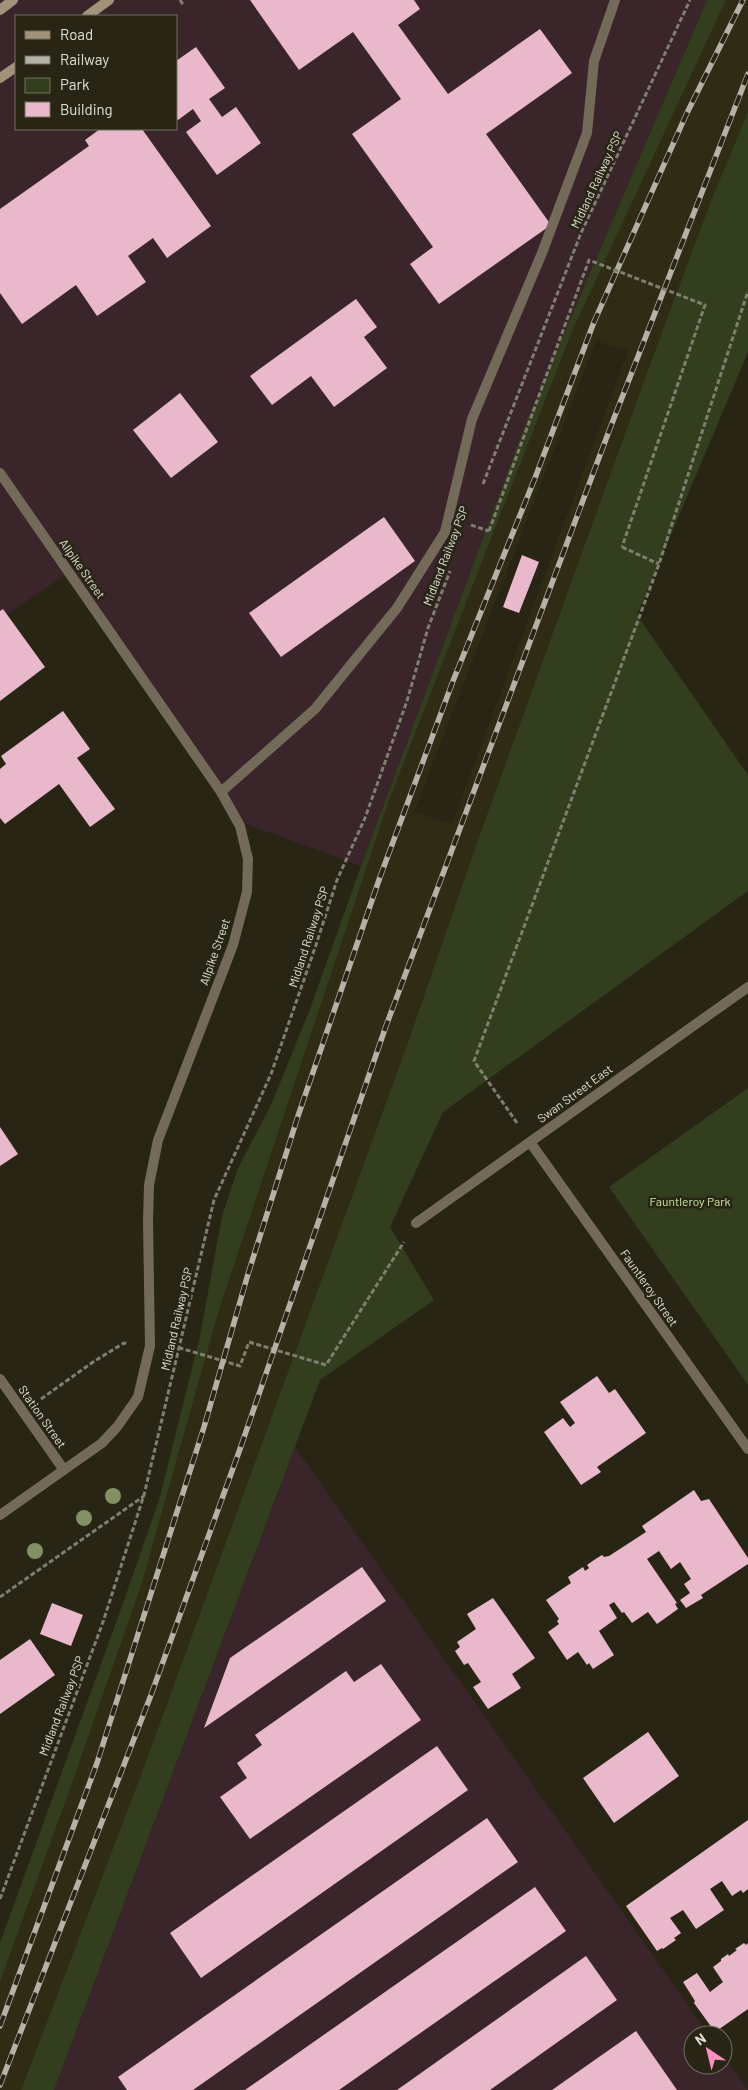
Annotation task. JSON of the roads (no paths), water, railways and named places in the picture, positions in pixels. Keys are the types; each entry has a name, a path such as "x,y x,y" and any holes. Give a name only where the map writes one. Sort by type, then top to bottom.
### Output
{"street":[{"path":"0,10 14,0"},
{"path":"87,15 109,0"},
{"path":"221,792 315,709 396,608 445,532 472,419 542,253 587,133 594,61 616,0"},
{"path":"0,78 15,68"},
{"name":"Allpike Street","path":"0,473 221,792 240,826 248,859 247,892 233,945 158,1140 153,1161 149,1185 148,1221 150,1346 138,1397 102,1443 0,1515"},
{"name":"Swan Street East","path":"416,1223 748,987"},
{"name":"Fauntleroy Street","path":"530,1142 748,1449"},
{"name":"Station Street","path":"0,1379 64,1470"}],"railway":[{"path":"0,2026 97,1763 204,1427 248,1274 298,1116 380,877 453,681 535,478 594,322 686,115 743,0"},
{"path":"0,2085 151,1695 240,1449 386,1026 609,431 748,74"}],"park label":[{"name":"Fauntleroy Park","path":"690,1202"}]}
